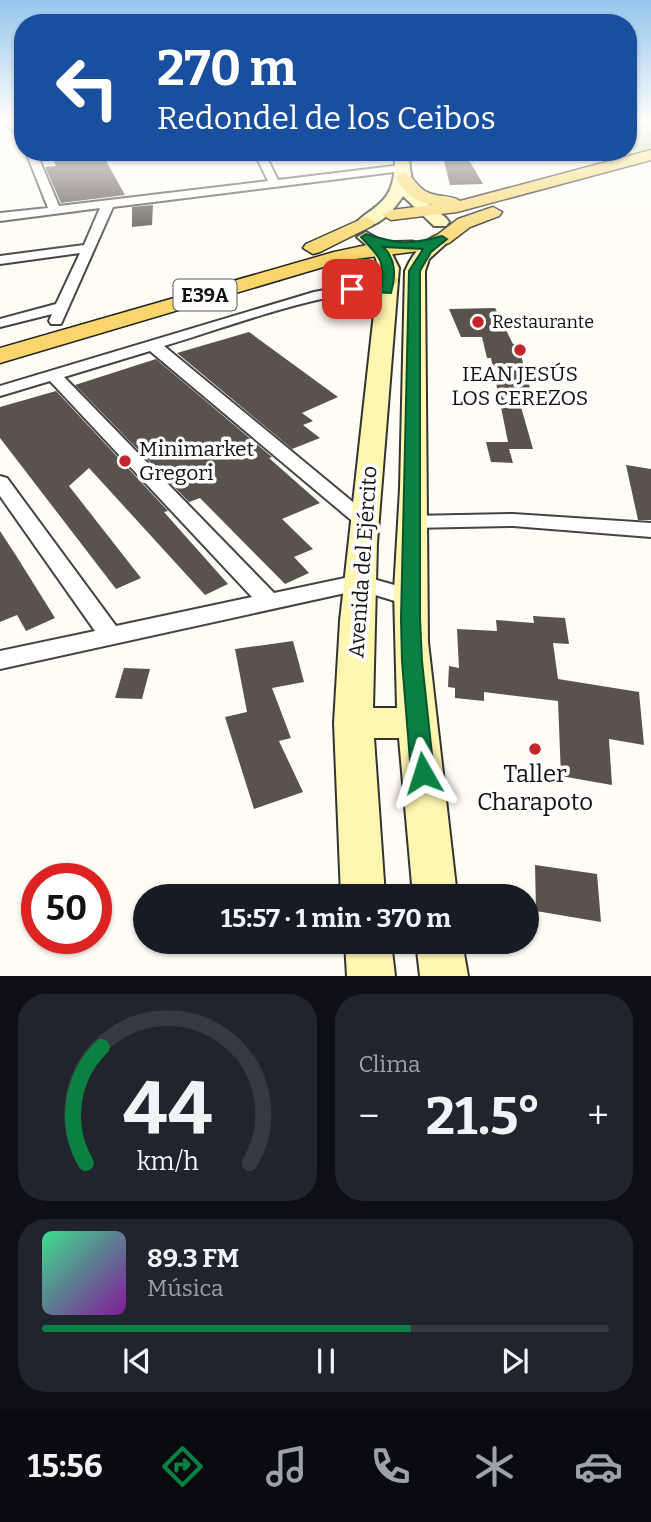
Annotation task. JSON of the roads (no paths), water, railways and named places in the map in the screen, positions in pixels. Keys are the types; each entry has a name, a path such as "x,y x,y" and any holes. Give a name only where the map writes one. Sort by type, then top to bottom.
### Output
{"main road":[{"path":"402,167 412,193 429,199 464,202 490,199"},
{"path":"402,167 408,194 436,225 427,250 415,271 414,489 411,522 412,661 434,884"},
{"path":"371,236 392,202 402,167"},
{"name":"E39A","path":"0,337 59,314 302,251 335,239 371,236 412,247 436,225 490,199 608,167"},
{"name":"E39A","path":"0,356 313,263 371,236 391,215 418,216 436,225 464,223 649,167"},
{"name":"Avenida del Ejército","path":"362,884 353,723 359,582 388,285 387,261 371,236"},
{"path":"313,263 360,264 378,271 388,285"},
{"path":"353,723 418,723"},
{"path":"369,954 371,976"},
{"path":"441,954 444,976"}],"street":[{"path":"37,167 55,210"},
{"path":"267,167 275,184"},
{"path":"0,217 398,167"},
{"path":"0,323 59,314 108,204"},
{"path":"0,260 89,248"},
{"name":"E39A","path":"0,391 334,291 388,285"},
{"path":"153,345 364,521"},
{"path":"53,375 269,601"},
{"path":"0,482 110,635"},
{"path":"411,522 513,520 651,530"},
{"path":"0,660 359,582 411,598"}],"place":[{"name":"Restaurante","path":"478,322"},
{"name":"IEAN JESÚS LOS CEREZOS","path":"520,350"},
{"name":"Minimarket Gregori","path":"125,461"},
{"name":"Taller Charapoto","path":"535,749"}]}
